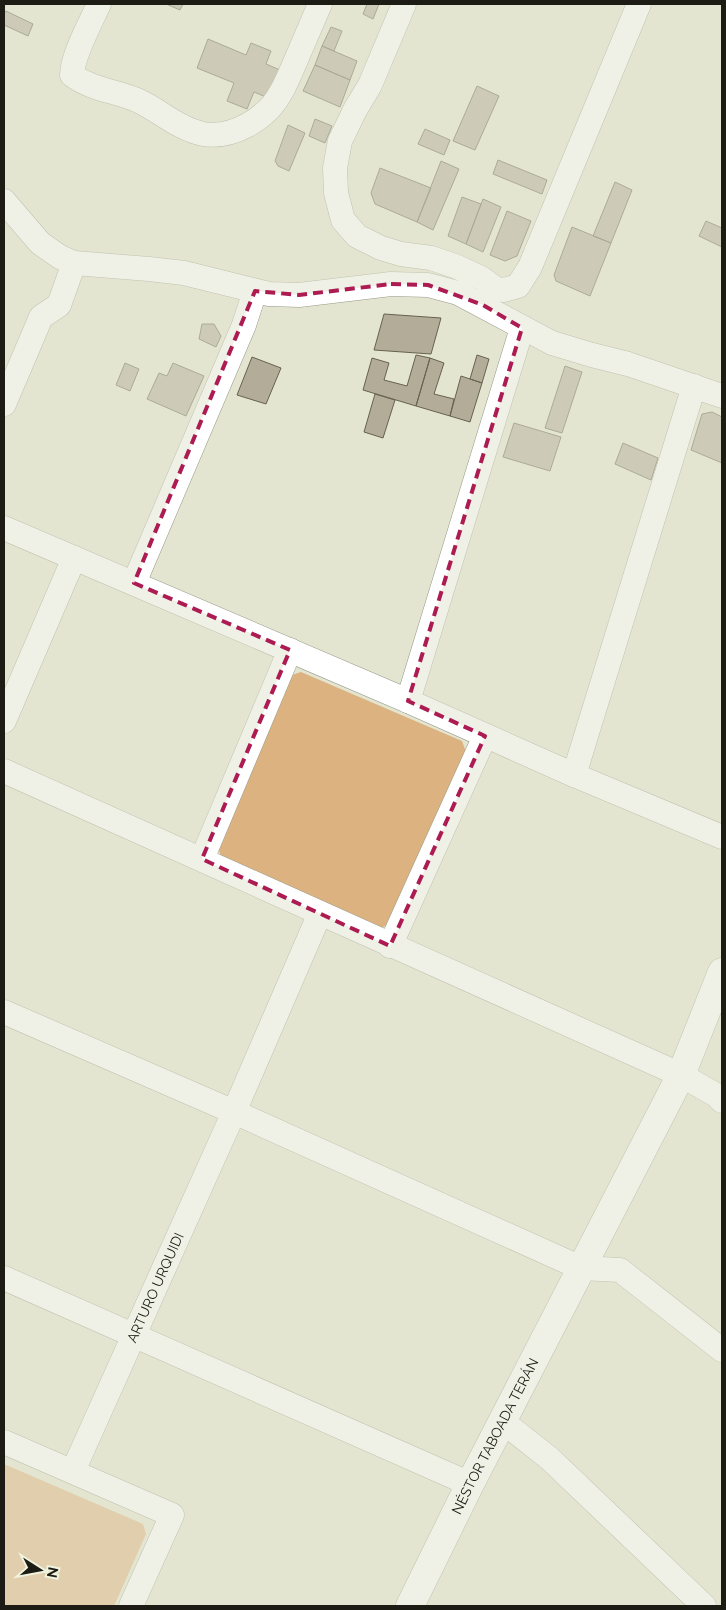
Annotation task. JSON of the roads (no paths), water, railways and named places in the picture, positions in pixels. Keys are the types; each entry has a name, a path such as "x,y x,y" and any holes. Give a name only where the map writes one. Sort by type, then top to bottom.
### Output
{"street":[{"path":"99,4 75,58 72,76 90,86 140,101 182,125 203,134 227,134 248,125 265,113 280,95 320,4"},
{"path":"404,4 370,85 340,141 335,168 336,193 343,220 357,236 381,248 401,254 430,258 455,266 482,278 496,289 510,290 518,286 530,267 639,4"},
{"path":"4,200 40,243 60,257 74,263 184,273 269,294 299,295 391,284 428,285 458,293 552,343 628,364 722,396"},
{"path":"4,404 41,317 59,305 74,263"},
{"path":"134,583 244,325 255,291"},
{"path":"408,701 522,328"},
{"path":"574,775 694,386"},
{"path":"4,528 408,701 574,775 722,837"},
{"path":"4,721 74,558"},
{"path":"202,859 290,650"},
{"path":"390,946 484,736"},
{"path":"4,771 202,859 390,946 681,1075 716,1095 722,1101"},
{"name":"ARTURO URQUIDI","path":"73,1471 234,1112 320,913"},
{"name":"NÉSTOR TABOADA TERÁN","path":"410,1606 502,1421 681,1075 722,972"},
{"path":"4,1012 234,1112 581,1268 620,1270 722,1350"},
{"path":"4,1278 470,1484"},
{"path":"502,1421 549,1458 704,1606"},
{"path":"4,1442 172,1515 131,1606"}]}
